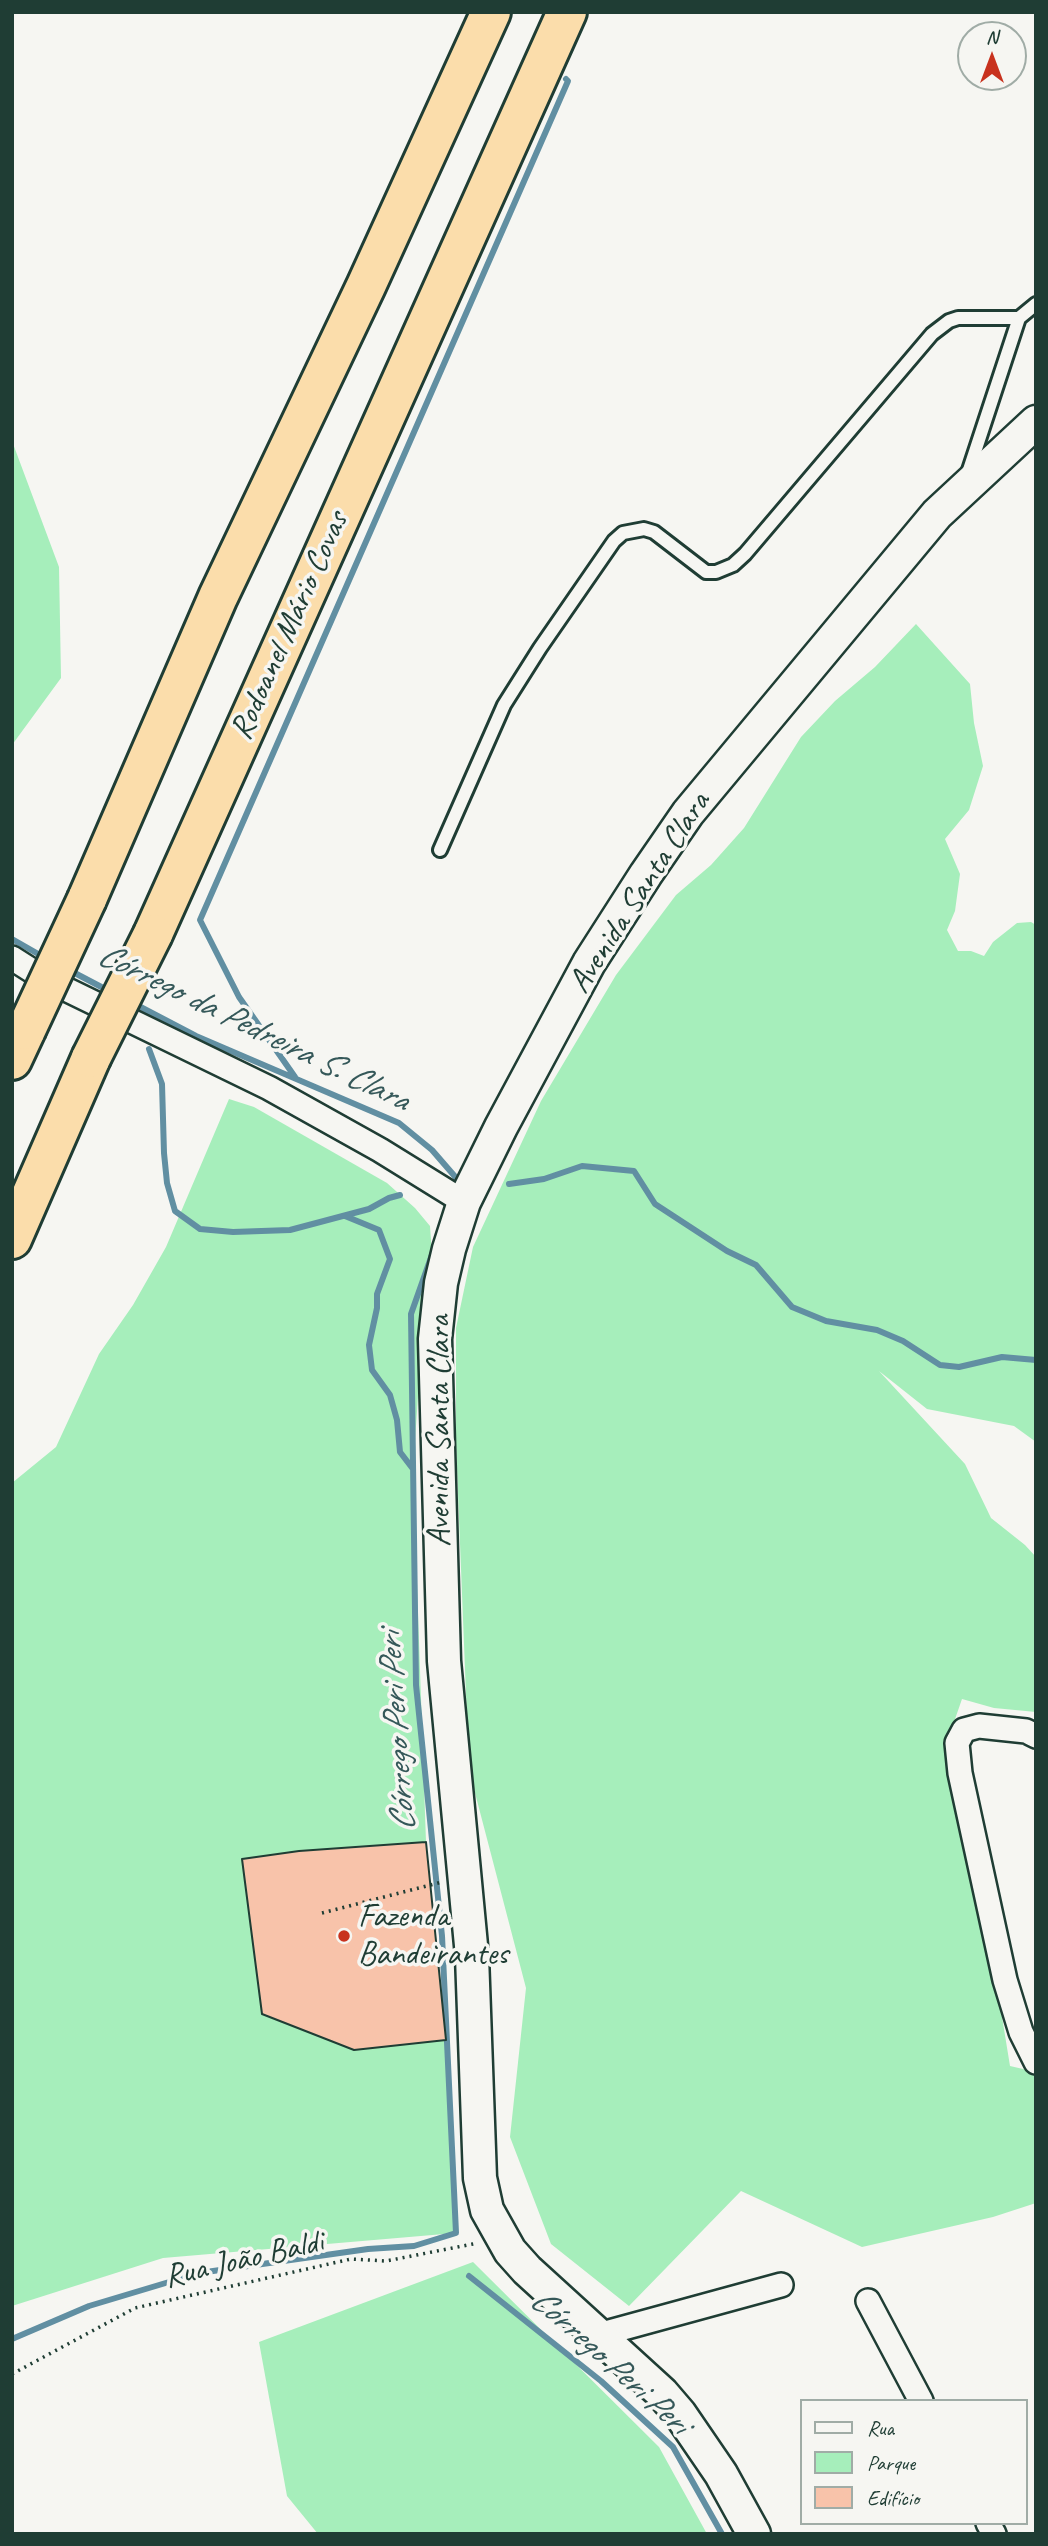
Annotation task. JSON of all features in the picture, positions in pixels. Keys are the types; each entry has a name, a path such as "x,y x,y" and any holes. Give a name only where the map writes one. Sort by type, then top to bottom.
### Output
{"highway":[{"path":"19,1045 87,899 218,597 366,286 491,12"},
{"name":"Rodoanel Mário Covas","path":"12,1239 91,1058 153,934 567,12"}],"street":[{"name":"Avenida Santa Clara","path":"754,2534 721,2474 680,2414 662,2393 527,2270 501,2238 487,2210 480,2178 472,1956 444,1661 435,1339 446,1260 464,1202 589,963 688,813 937,514 1036,422"},
{"path":"12,958 45,979 269,1088 380,1150 464,1202"},
{"path":"1036,1736 1026,1731 979,1726 964,1730 957,1743 960,1773 1005,1980 1021,2032 1036,2062"},
{"path":"598,2335 781,2285"},
{"path":"868,2301 919,2399"}],"lane":[{"path":"963,490 1019,318 1036,304"},
{"path":"440,850 505,705 540,648 614,541 623,533 644,529 654,532 706,572 716,572 733,565 746,554 932,334 949,321 958,318 1019,318"}],"path":[{"path":"323,1913 425,1885"},
{"name":"Rua João Baldi","path":"12,2374 135,2308 351,2259 386,2261 501,2238"}],"green space":[{"path":"12,441 59,567 61,678 12,745"},
{"path":"916,624 970,684 974,723 983,766 969,810 945,839 960,874 955,911 947,930 958,951 971,951 984,956 993,942 1017,923 1031,922 1036,925 1036,1442 1014,1426 927,1409 879,1371 965,1464 991,1518 1036,1557 1036,1712 994,1708 962,1699 954,1722 1010,2066 1036,2072 1036,2203 993,2217 862,2247 741,2191 629,2306 551,2244 510,2137 526,1988 469,1770 456,1443 456,1328 473,1247 541,1101 616,975 676,895 711,865 744,828 801,737"},
{"path":"229,1099 254,1107 387,1183 415,1208 430,1226 432,1255 422,1339 413,1469 426,1842 299,1851 242,1859 262,2014 354,2050 446,2040 456,2233 163,2258 12,2306 12,1483 56,1447 99,1354 133,1305 166,1247"},
{"path":"473,2262 659,2447 707,2534 318,2534 287,2496 259,2342"}],"building":[{"name":"Fazenda Bandeirantes","path":"426,1842 446,2040 354,2050 262,2014 242,1859 299,1851"}],"waterway":[{"path":"295,1077 239,997 200,920 568,81 566,79"},
{"name":"Córrego da Pedreira S. Clara","path":"12,939 47,959"},
{"name":"Córrego da Pedreira S. Clara","path":"69,970 109,991"},
{"name":"Córrego da Pedreira S. Clara","path":"131,1002 196,1036 399,1123 432,1150 458,1180"},
{"name":"Córrego da Pedreira S. Clara","path":"149,1049 162,1084 167,1183 175,1211 200,1229 233,1232 290,1230 369,1209 400,1195"},
{"name":"Córrego da Pedreira S. Clara","path":"509,1184 544,1179 582,1166 634,1171 655,1204 727,1251 756,1265 792,1307 826,1321 877,1330 903,1341 940,1365 959,1367 1002,1357 1036,1360"},
{"name":"Córrego da Pedreira S. Clara","path":"345,1216 379,1230 390,1259 377,1294 377,1308 369,1345 372,1370 390,1395 397,1420 400,1452 413,1469"},
{"name":"Córrego Peri Peri","path":"12,2339 89,2306 199,2273 368,2249 414,2246 456,2233 442,1936 416,1685 411,1314 434,1249"},
{"name":"Córrego Peri Peri","path":"469,2276 601,2381 673,2447 722,2534"}],"place":[{"name":"Fazenda Bandeirantes","path":"344,1936"}]}
